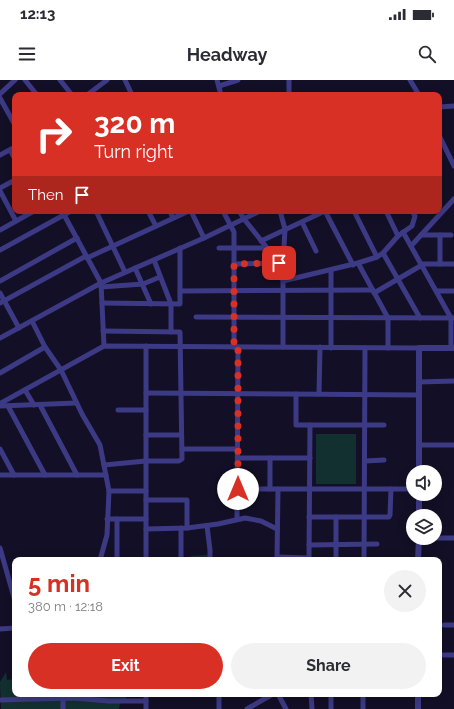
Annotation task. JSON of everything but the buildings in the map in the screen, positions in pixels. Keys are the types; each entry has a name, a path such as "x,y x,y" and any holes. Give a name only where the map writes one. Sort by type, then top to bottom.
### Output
{"street":[{"path":"0,94 15,80"},
{"path":"25,80 35,92"},
{"path":"91,92 107,80"},
{"path":"125,80 131,92"},
{"path":"217,80 220,92"},
{"path":"218,86 238,80"},
{"path":"289,80 289,92"},
{"path":"410,80 417,92"},
{"path":"62,81 70,92"},
{"path":"0,98 12,120"},
{"path":"442,107 454,106"},
{"path":"442,148 454,166"},
{"path":"0,156 12,149"},
{"path":"12,182 0,190 12,213"},
{"path":"442,212 454,199"},
{"path":"12,214 16,221"},
{"path":"0,230 29,214"},
{"path":"0,250 61,214"},
{"path":"64,214 101,285 104,346"},
{"path":"97,214 125,272"},
{"path":"150,214 156,226"},
{"path":"172,214 174,218"},
{"path":"2,302 87,257 183,214"},
{"path":"192,214 204,238"},
{"path":"224,214 234,232 234,317 238,394 237,519"},
{"path":"242,214 261,241 281,263"},
{"path":"0,338 125,272 204,238 254,214"},
{"path":"281,214 285,230 281,263 283,281 283,347"},
{"path":"261,241 319,214"},
{"path":"327,214 388,318 388,348"},
{"path":"356,214 377,257"},
{"path":"387,214 398,236"},
{"path":"283,281 356,264 377,257 383,253 398,236 412,226 415,216 414,214"},
{"path":"412,246 440,214"},
{"path":"302,222 316,251"},
{"path":"1,404 104,346 453,348 453,318 403,232"},
{"path":"421,235 451,235"},
{"path":"440,235 440,264"},
{"path":"0,281 77,238"},
{"path":"102,303 180,304 180,248"},
{"path":"219,248 267,248"},
{"path":"383,253 420,318"},
{"path":"154,260 170,304 171,332"},
{"path":"234,264 281,263"},
{"path":"180,291 331,290 374,292 422,265 454,264"},
{"path":"135,268 151,304"},
{"path":"331,270 331,348"},
{"path":"101,285 143,284 160,277"},
{"path":"436,291 454,291"},
{"path":"0,293 2,302 19,328"},
{"path":"196,317 453,318"},
{"path":"32,321 45,347 61,370 76,403 100,445 109,491 107,535 101,557"},
{"path":"103,331 180,332 182,435 182,459 179,461 146,461 104,465"},
{"path":"146,346 146,557"},
{"path":"0,373 45,347"},
{"path":"319,394 320,347"},
{"path":"364,557 365,348"},
{"path":"419,465 420,348"},
{"path":"419,382 454,381"},
{"path":"25,390 34,405"},
{"path":"146,393 419,395"},
{"path":"296,394 296,425 384,425"},
{"path":"1,404 8,406 76,403"},
{"path":"40,405 77,475"},
{"path":"8,406 45,475"},
{"path":"118,410 146,410"},
{"path":"309,557 310,425"},
{"path":"146,435 182,435"},
{"path":"419,446 454,445"},
{"path":"0,449 14,475"},
{"path":"182,449 238,449"},
{"path":"238,458 310,458"},
{"path":"270,458 270,489"},
{"path":"364,461 384,460"},
{"path":"0,475 106,475"},
{"path":"238,489 406,489"},
{"path":"277,557 278,489"},
{"path":"309,517 389,517 391,489"},
{"path":"109,491 146,491"},
{"path":"146,500 187,500 188,528"},
{"path":"336,517 336,557"},
{"path":"146,529 207,526 245,518 261,521 278,529"},
{"path":"107,519 146,519"},
{"path":"117,557 118,519"},
{"path":"207,526 210,557"},
{"path":"180,528 181,557"},
{"path":"442,538 454,538"},
{"path":"309,545 377,544"},
{"path":"418,557 419,545"},
{"path":"0,548 2,565 12,593"},
{"path":"444,625 454,625"},
{"path":"0,629 12,628"},
{"path":"442,655 454,655"},
{"path":"0,700 47,697"},
{"path":"63,697 63,709"},
{"path":"68,697 109,701 146,701"},
{"path":"146,697 146,709"},
{"path":"219,697 219,709"},
{"path":"247,709 268,697"},
{"path":"280,697 286,709"},
{"path":"311,697 311,709"},
{"path":"331,697 331,709"},
{"path":"363,697 363,709"},
{"path":"418,697 418,709"}],"green space":[{"path":"316,434 356,434 356,484 316,484"},
{"path":"206,555 212,557 191,557 190,556"},
{"path":"6,672 7,680 12,679 12,697 126,697 127,699 120,703 119,709 1,709 0,682"}],"route":[{"path":"238,489 238,347 234,347 234,264 279,263"}]}
